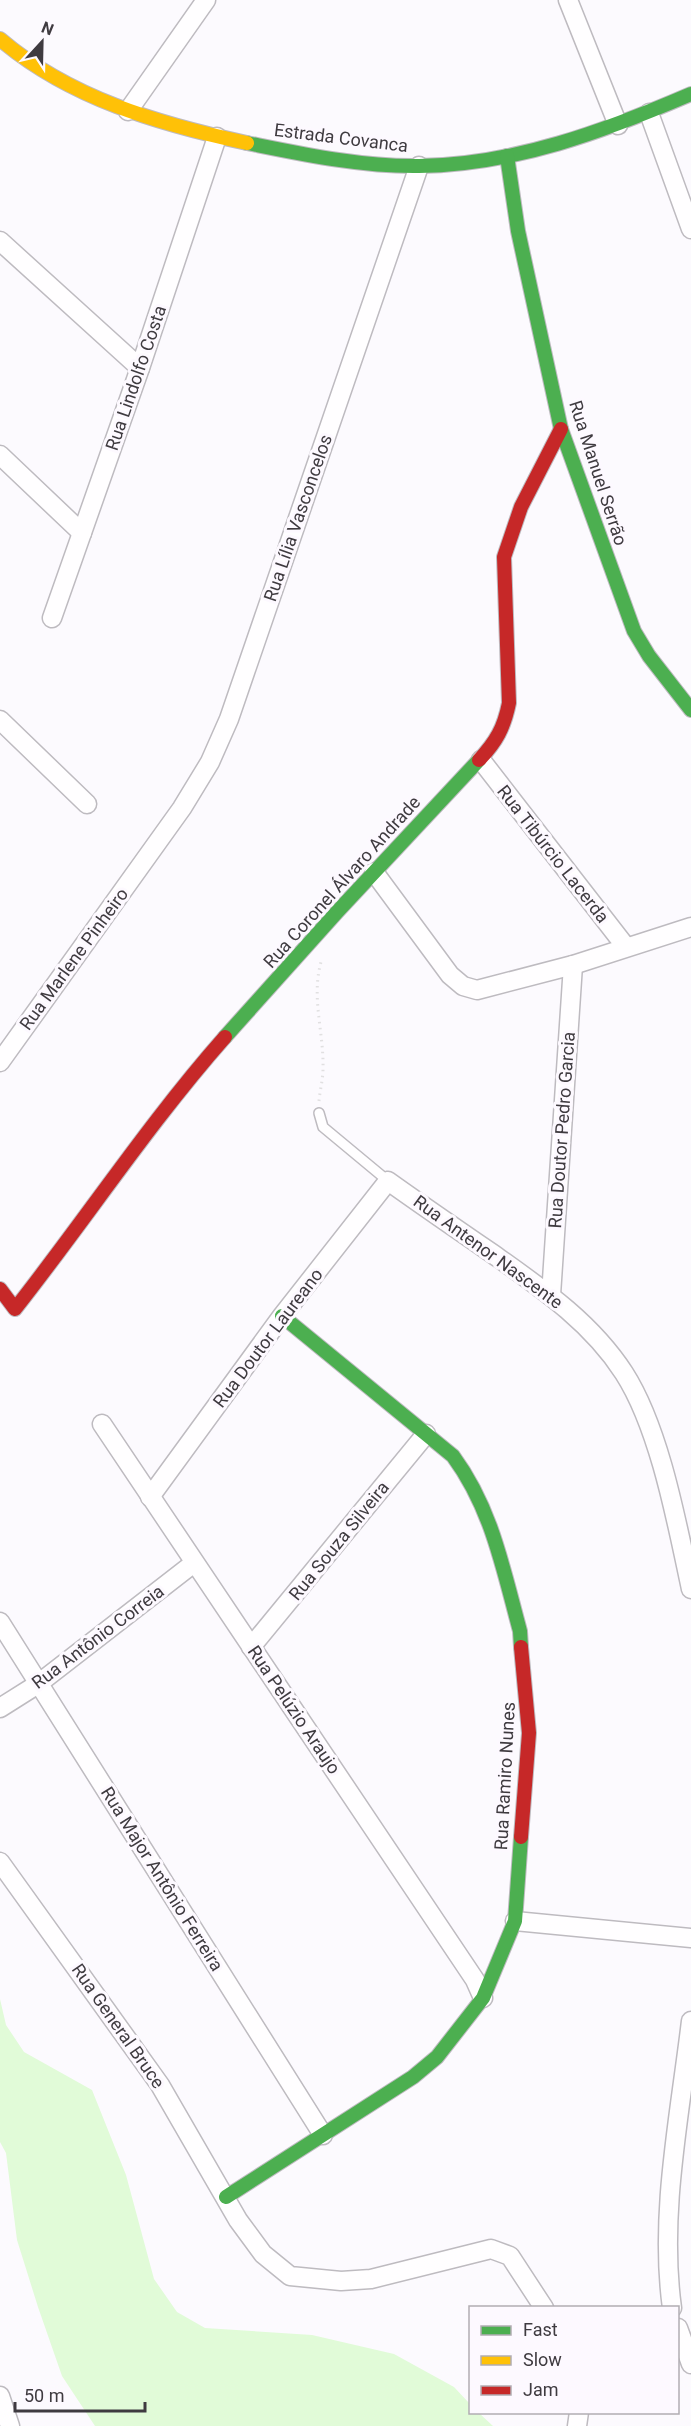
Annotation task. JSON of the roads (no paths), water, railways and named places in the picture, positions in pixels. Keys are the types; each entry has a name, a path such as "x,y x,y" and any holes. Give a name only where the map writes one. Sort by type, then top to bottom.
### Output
{"street":[{"path":"128,111 206,0"},
{"path":"568,0 618,125"},
{"name":"Estrada Covanca","path":"2,44 38,71 82,93 128,111 217,137 286,151 419,166 507,156 582,138 649,113 691,94"},
{"path":"649,113 685,199 691,229"},
{"name":"Rua Lindolfo Costa","path":"52,618 140,368 217,137"},
{"name":"Rua Manuel Serrão","path":"507,156 518,231 561,429 634,631 649,656 691,710"},
{"name":"Rua Lília Vasconcelos","path":"148,856 182,808 210,762 229,719 419,166"},
{"path":"0,241 140,368"},
{"name":"Rua Coronel Álvaro Andrade","path":"0,1289 15,1309 66,1244 113,1176 214,1050 374,872 498,740 505,724 509,703 504,556 509,536 561,429"},
{"path":"0,455 82,533"},
{"path":"2,726 87,804"},
{"name":"Rua Tibúrcio Lacerda","path":"481,760 626,947"},
{"name":"Rua Marlene Pinheiro","path":"0,1062 148,856"},
{"path":"374,872 450,975 463,986 477,990 573,965 691,927"},
{"name":"Rua Doutor Pedro Garcia","path":"551,1295 573,965"},
{"name":"Rua Antenor Nascente","path":"388,1181 551,1295 609,1353 625,1374 639,1401 655,1444 691,1589"},
{"name":"Rua Doutor Laureano","path":"150,1497 282,1316 388,1181"},
{"name":"Rua Ramiro Nunes","path":"226,2197 413,2077 437,2057 454,2038 483,1998 515,1921 529,1733 520,1631 489,1520 472,1482 453,1456 282,1316"},
{"name":"Rua Pelúzio Araujo","path":"102,1424 475,1980 483,1998"},
{"name":"Rua Souza Silveira","path":"251,1647 426,1434"},
{"name":"Rua Antônio Correia","path":"0,1708 38,1683 194,1563"},
{"name":"Rua Major Antônio Ferreira","path":"0,1622 323,2135"},
{"name":"Rua General Bruce","path":"0,1862 160,2085 238,2220 263,2254 290,2276 341,2281 371,2278 491,2249 510,2256 543,2306"},
{"path":"515,1921 691,1938"},
{"path":"672,2306 668,2275 669,2234 691,2021"},
{"path":"679,2331 691,2364"},
{"path":"0,2396 10,2426"}],"lane":[{"path":"318,1113 323,1127 388,1181"}]}
